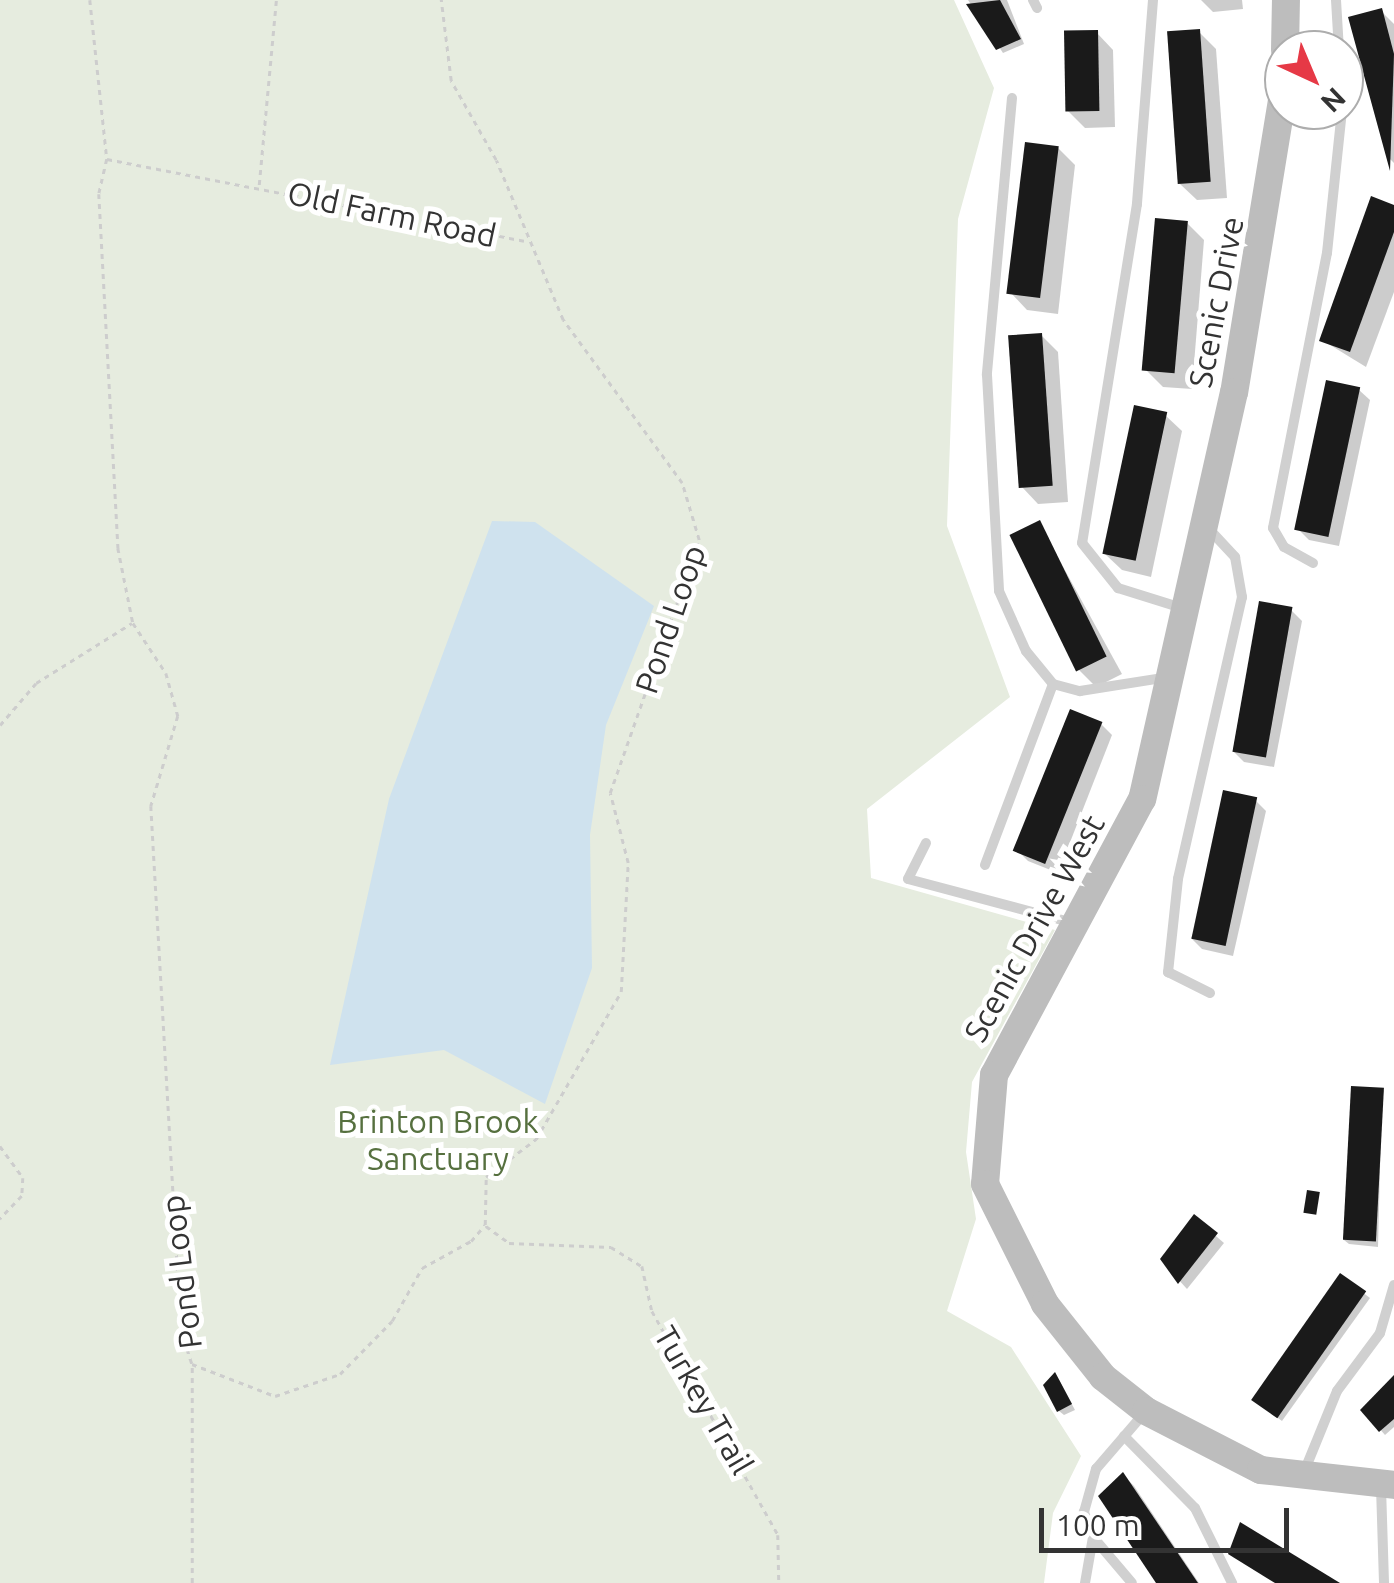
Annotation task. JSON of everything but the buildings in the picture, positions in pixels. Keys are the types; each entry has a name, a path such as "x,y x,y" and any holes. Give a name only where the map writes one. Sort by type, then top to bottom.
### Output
{"street":[{"path":"1285,30 1286,0"},
{"name":"Scenic Drive","path":"1207,527 1277,130"},
{"name":"Scenic Drive West","path":"1207,527 1142,799 994,1075 985,1184 1045,1304 1103,1377 1146,1411 1261,1470 1388,1486"}],"lane":[{"path":"1153,0 1137,204 1082,543 1118,588 1188,608"},
{"path":"1336,0 1338,30"},
{"path":"1012,98 987,375 996,569 1004,609 1053,684 1080,691 1174,676"},
{"path":"1313,563 1284,547 1273,528 1327,254 1339,130"},
{"path":"1207,527 1235,558 1242,597 1178,879 1168,972 1210,993"},
{"path":"986,864 1053,684"},
{"path":"926,843 908,879 1077,926"},
{"path":"1302,1478 1337,1391 1380,1333 1394,1285"},
{"path":"1132,1583 1093,1537 1084,1512 1096,1470 1146,1411"},
{"path":"1124,1436 1194,1508 1232,1583"},
{"path":"1384,1583 1382,1538 1388,1486"},
{"path":"1085,1583 1093,1537"},
{"path":"1382,1538 1394,1541"}],"path":[{"name":"Pond Loop","path":"90,0 107,159 99,194 111,432 134,623 166,673 178,716 151,806 174,1262 192,1364 275,1396 322,1386 376,1341 422,1268 455,1255 484,1225 486,1176 536,1139 621,992 628,863 610,792 700,530 682,484 572,334 526,242 448,71 440,0"},
{"name":"Old Farm Road","path":"259,186 276,0"},
{"name":"Old Farm Road","path":"107,159 259,186 526,242"},
{"path":"0,725 36,682 134,623"},
{"path":"0,1146 24,1178 22,1196 0,1219"},
{"name":"Turkey Trail","path":"484,1225 509,1243 611,1247 642,1266 652,1312 778,1535 778,1583"},
{"path":"192,1364 192,1583"}],"green space":[{"name":"Brinton Brook Sanctuary","path":"0,0 954,0 994,88 958,219 947,526 1010,697 867,809 871,878 1055,930 972,1082 966,1152 976,1219 947,1311 1011,1347 1081,1456 1053,1513 1044,1583 0,1583"}],"water":[{"path":"492,521 535,522 654,606 606,725 590,835 592,968 545,1104 444,1050 330,1065 389,799"}]}
